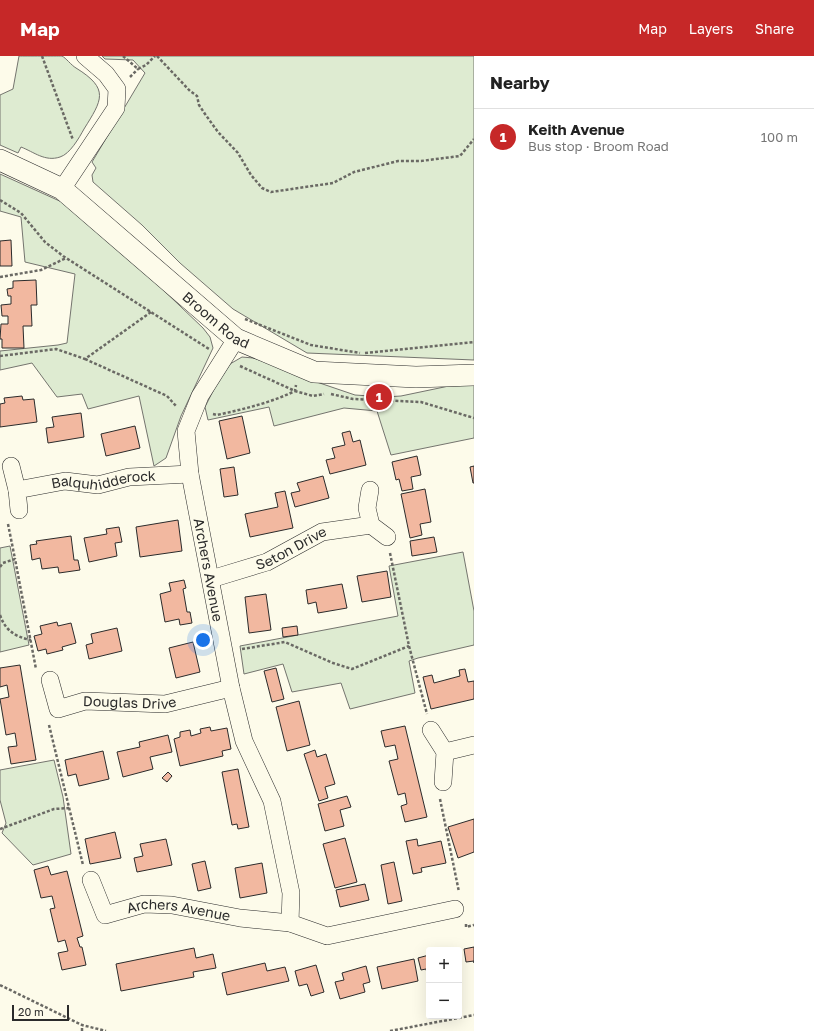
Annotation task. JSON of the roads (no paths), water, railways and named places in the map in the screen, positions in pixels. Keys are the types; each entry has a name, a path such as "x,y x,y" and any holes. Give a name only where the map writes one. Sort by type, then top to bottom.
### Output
{"street":[{"path":"62,189 116,108 117,89 106,74 85,56"},
{"name":"Broom Road","path":"0,160 62,189 236,339 314,372 416,377 474,375"},
{"name":"Archers Avenue","path":"236,339 200,396 186,431 190,474 196,509 211,579 231,688 244,741 272,801 291,893 290,923"},
{"path":"10,466 17,490 18,510"},
{"name":"Balquhidderock","path":"17,490 65,481 98,485 129,477 190,474"},
{"path":"370,490 368,508 371,525 387,537"},
{"name":"Seton Drive","path":"211,579 267,562 322,532 371,525"},
{"name":"Douglas Drive","path":"44,677 58,709 85,701 165,704 231,688"},
{"path":"431,730 445,752 444,782"},
{"path":"445,752 474,745"},
{"name":"Archers Avenue","path":"91,880 105,915 144,904 172,905 240,918 290,923 327,936 460,910"}],"place":[{"name":"Keith Avenue","path":"379,397"}]}
